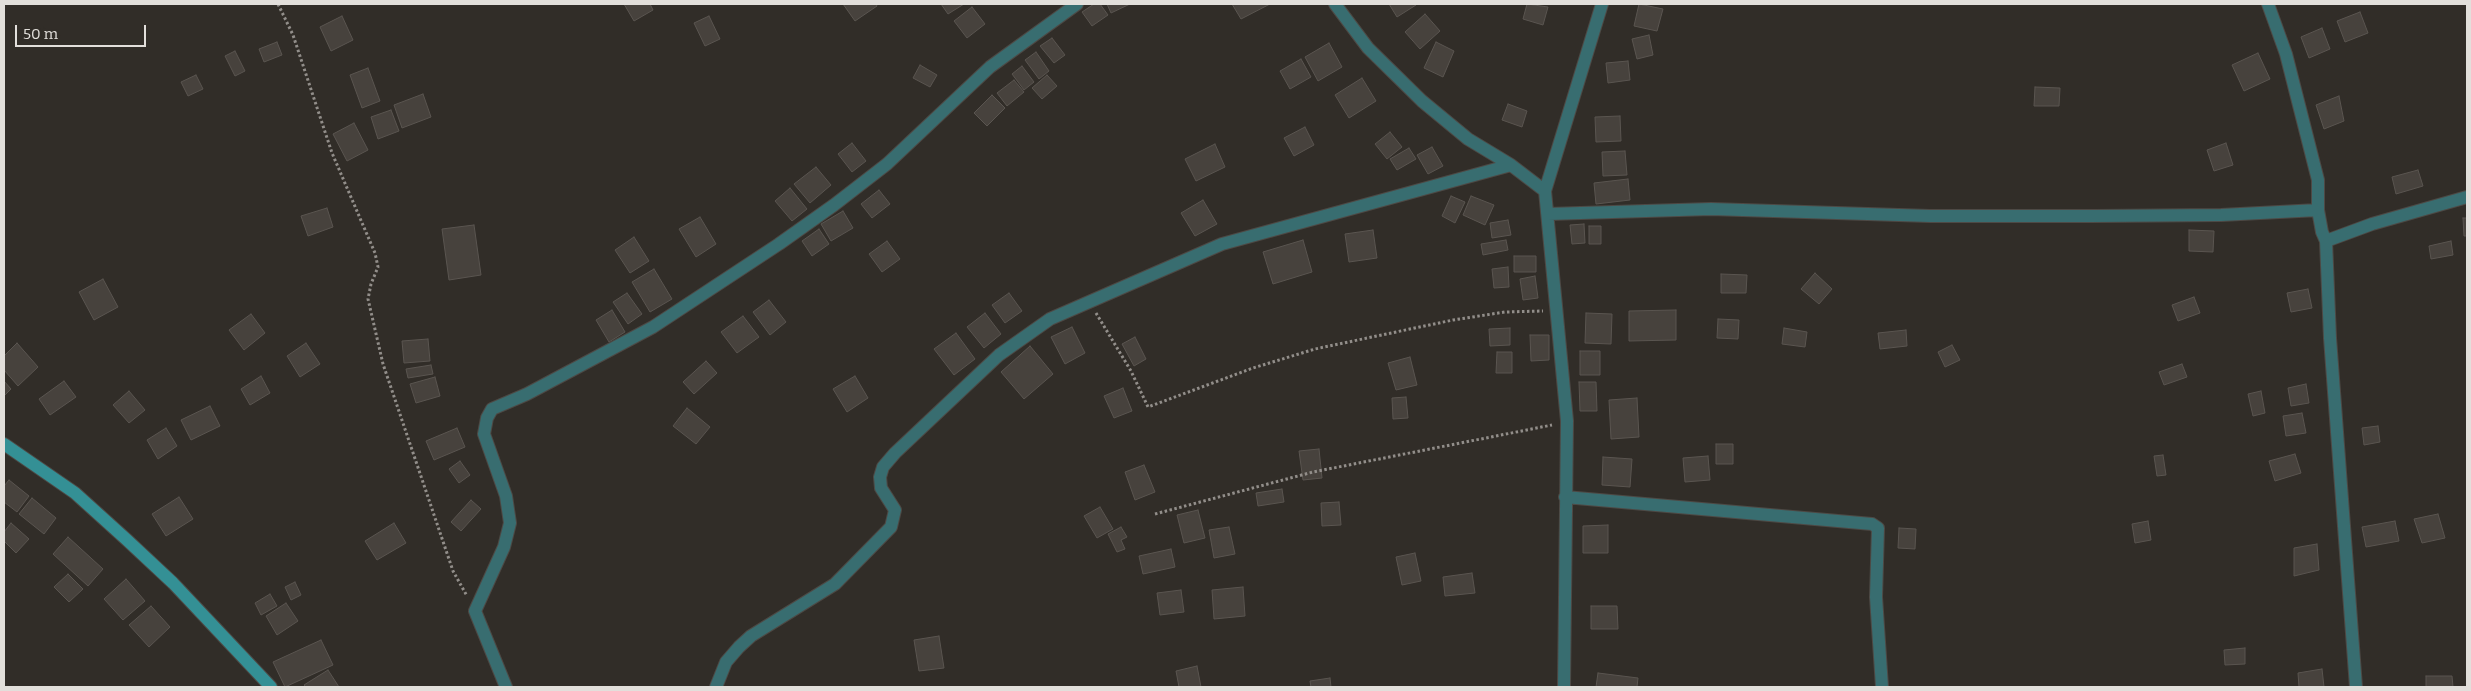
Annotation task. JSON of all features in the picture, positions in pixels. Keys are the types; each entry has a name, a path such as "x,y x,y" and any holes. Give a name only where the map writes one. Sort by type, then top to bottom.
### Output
{"street":[{"path":"506,687 475,611 504,547 510,522 506,496 484,434 487,418 492,409 527,394 653,328 779,244 887,164 990,67 1077,4"},
{"path":"1335,4 1368,48 1422,102 1468,139 1511,165 1545,190"},
{"path":"1564,687 1565,497 1568,421 1545,190 1602,4"},
{"path":"2268,4 2286,54 2318,180 2318,210 2322,232 2326,241 2330,338 2356,687"},
{"path":"716,687 726,662 739,646 751,636 836,584 891,527 895,510 881,488 880,477 883,467 895,453 999,355 1050,319 1222,244 1511,165"},
{"path":"2326,241 2372,224 2467,197"},
{"path":"1548,214 1711,209 1930,216 2104,216 2222,215 2318,210"},
{"path":"4,444 75,493 127,540 173,584 271,687"},
{"path":"1565,497 1872,524 1878,528 1876,597 1882,687"}],"path":[{"path":"278,4 293,35 332,154 375,253 378,267 371,284 368,299 383,364 453,571 475,611"},
{"path":"1091,302 1131,371 1148,407 1253,368 1315,350 1479,316 1505,312 1558,311"},
{"path":"1155,514 1313,472 1427,448 1524,432 1568,421"}],"building":[{"path":"624,4 650,4 653,10 634,21"},
{"path":"843,4 876,4 877,6 855,21"},
{"path":"941,4 964,4 948,14"},
{"path":"1094,4 1100,4 1108,15 1092,26 1082,12"},
{"path":"1107,4 1130,4 1111,13"},
{"path":"1232,4 1270,4 1241,19"},
{"path":"1389,4 1415,4 1416,5 1397,17"},
{"path":"1527,4 1548,7 1543,25 1523,19"},
{"path":"1639,4 1663,9 1657,31 1634,26"},
{"path":"972,7 985,24 967,38 954,21"},
{"path":"2360,12 2368,33 2345,42 2337,21"},
{"path":"1425,14 1440,31 1420,49 1405,32"},
{"path":"342,16 353,40 331,51 320,27"},
{"path":"709,16 720,39 705,46 694,23"},
{"path":"2322,28 2330,49 2309,58 2301,37"},
{"path":"1649,35 1653,55 1637,59 1632,39"},
{"path":"1052,38 1065,55 1054,63 1040,46"},
{"path":"277,42 282,55 264,62 259,49"},
{"path":"1436,42 1454,51 1443,77 1424,68"},
{"path":"1329,43 1342,67 1318,81 1305,57"},
{"path":"235,51 245,71 235,76 225,56"},
{"path":"1036,52 1049,71 1039,79 1025,60"},
{"path":"2258,53 2270,79 2244,91 2232,65"},
{"path":"1301,59 1311,77 1290,89 1280,71"},
{"path":"1628,61 1630,80 1608,83 1606,63"},
{"path":"920,65 937,75 930,87 913,78"},
{"path":"1022,66 1034,82 1024,90 1012,74"},
{"path":"368,68 380,101 362,108 350,75"},
{"path":"196,75 203,89 188,96 181,82"},
{"path":"1047,75 1057,86 1042,99 1032,88"},
{"path":"1362,78 1376,101 1349,118 1335,95"},
{"path":"1014,80 1024,92 1007,106 997,93"},
{"path":"2035,87 2060,88 2059,106 2034,106"},
{"path":"423,94 431,117 402,128 394,105"},
{"path":"992,95 1005,108 987,126 974,113"},
{"path":"2339,96 2344,121 2324,129 2316,105"},
{"path":"1508,104 1527,111 1522,127 1502,120"},
{"path":"391,110 399,131 378,139 371,117"},
{"path":"1620,116 1621,141 1596,142 1595,117"},
{"path":"354,123 368,150 347,161 333,134"},
{"path":"1305,127 1314,145 1294,156 1284,138"},
{"path":"1390,132 1402,147 1387,159 1375,144"},
{"path":"852,143 866,161 852,172 838,154"},
{"path":"2226,143 2233,165 2214,171 2207,150"},
{"path":"1215,144 1225,167 1196,181 1185,159"},
{"path":"1432,147 1443,166 1428,174 1417,155"},
{"path":"1409,148 1416,159 1397,170 1390,159"},
{"path":"1625,151 1627,175 1603,176 1602,152"},
{"path":"816,167 831,185 810,203 794,184"},
{"path":"2418,170 2423,186 2396,194 2392,177"},
{"path":"1628,179 1630,200 1596,204 1594,183"},
{"path":"790,188 807,209 792,221 775,201"},
{"path":"879,190 890,204 872,218 861,204"},
{"path":"1451,196 1465,202 1455,223 1442,216"},
{"path":"1471,196 1494,205 1485,225 1463,215"},
{"path":"1203,200 1217,224 1195,236 1181,213"},
{"path":"327,208 333,227 308,236 301,216"},
{"path":"843,211 853,228 831,241 821,224"},
{"path":"700,217 716,244 696,257 679,229"},
{"path":"2463,218 2467,218 2467,236 2464,236"},
{"path":"1508,220 1511,235 1492,238 1490,223"},
{"path":"1584,224 1585,243 1572,244 1570,225"},
{"path":"474,225 481,275 449,280 442,229"},
{"path":"1589,226 1601,226 1601,244 1589,244"},
{"path":"819,229 829,244 812,256 802,241"},
{"path":"1373,230 1377,258 1349,262 1345,234"},
{"path":"2189,230 2214,231 2213,252 2189,251"},
{"path":"634,237 649,261 630,273 615,250"},
{"path":"1303,240 1312,272 1273,284 1263,252"},
{"path":"1506,240 1508,250 1483,255 1481,244"},
{"path":"887,241 900,259 882,272 869,254"},
{"path":"2451,241 2453,255 2431,259 2429,246"},
{"path":"1514,256 1536,256 1536,272 1514,272"},
{"path":"1508,267 1509,287 1494,288 1492,269"},
{"path":"654,269 672,299 650,312 632,282"},
{"path":"1815,273 1832,289 1819,304 1801,289"},
{"path":"1721,274 1747,275 1746,293 1721,293"},
{"path":"1535,276 1538,298 1523,300 1520,279"},
{"path":"103,279 118,307 94,320 79,292"},
{"path":"2308,289 2312,308 2291,312 2287,293"},
{"path":"627,293 642,314 628,324 613,302"},
{"path":"1009,293 1022,311 1005,323 992,305"},
{"path":"2194,297 2200,313 2178,321 2172,305"},
{"path":"769,300 786,322 770,335 753,312"},
{"path":"612,310 625,332 609,342 596,320"},
{"path":"1676,310 1676,340 1629,341 1629,311"},
{"path":"985,313 1001,334 984,348 967,327"},
{"path":"1586,313 1612,314 1611,344 1585,343"},
{"path":"251,314 265,333 244,350 229,330"},
{"path":"743,316 759,337 737,353 721,332"},
{"path":"1718,319 1739,320 1738,339 1717,338"},
{"path":"1072,327 1085,353 1065,364 1051,337"},
{"path":"1510,328 1510,345 1490,346 1489,329"},
{"path":"1784,328 1807,332 1805,347 1782,344"},
{"path":"1906,330 1907,346 1880,349 1878,333"},
{"path":"956,333 975,359 954,375 934,349"},
{"path":"1530,335 1549,335 1549,360 1531,361"},
{"path":"1135,337 1146,359 1134,366 1122,344"},
{"path":"428,339 430,361 404,363 402,341"},
{"path":"17,343 38,367 18,386 4,370 4,356"},
{"path":"306,343 320,364 300,377 287,356"},
{"path":"1952,345 1960,360 1945,367 1938,352"},
{"path":"1030,346 1053,374 1024,399 1001,372"},
{"path":"1580,351 1600,351 1600,375 1580,375"},
{"path":"1497,352 1512,352 1512,373 1496,373"},
{"path":"1410,357 1417,385 1396,390 1388,363"},
{"path":"706,361 717,373 694,394 683,382"},
{"path":"2182,364 2187,377 2164,385 2159,372"},
{"path":"431,365 433,374 408,378 406,369"},
{"path":"261,376 270,393 250,405 241,389"},
{"path":"855,376 868,398 847,412 833,389"},
{"path":"435,377 440,396 416,403 410,384"},
{"path":"4,381 11,389 4,396"},
{"path":"64,381 76,397 50,415 39,399"},
{"path":"1579,382 1596,382 1597,411 1580,411"},
{"path":"2306,384 2309,403 2291,406 2288,388"},
{"path":"1123,388 1132,411 1114,418 1104,396"},
{"path":"129,391 145,410 129,423 113,405"},
{"path":"2261,391 2265,413 2253,416 2248,394"},
{"path":"1406,397 1408,418 1393,419 1392,398"},
{"path":"1637,398 1639,437 1611,439 1609,400"},
{"path":"210,406 220,426 191,440 181,420"},
{"path":"687,408 710,427 696,444 673,426"},
{"path":"2302,413 2306,433 2286,436 2283,416"},
{"path":"2378,426 2380,442 2364,445 2362,428"},
{"path":"166,428 177,446 158,459 147,440"},
{"path":"457,428 465,447 434,460 426,441"},
{"path":"1716,444 1733,444 1733,464 1716,464"},
{"path":"1319,449 1322,478 1303,480 1299,451"},
{"path":"2295,454 2301,473 2275,481 2269,461"},
{"path":"2163,455 2166,475 2157,476 2154,456"},
{"path":"1708,456 1710,480 1685,482 1683,458"},
{"path":"1603,457 1632,459 1630,487 1602,485"},
{"path":"460,461 470,475 459,483 449,469"},
{"path":"1144,465 1155,492 1135,500 1125,472"},
{"path":"9,480 29,496 17,512 4,502 4,486"},
{"path":"1282,489 1284,502 1258,506 1256,493"},
{"path":"179,497 193,519 166,536 152,514"},
{"path":"32,498 56,518 44,534 19,514"},
{"path":"471,500 481,509 461,531 451,522"},
{"path":"1339,502 1341,525 1322,526 1321,503"},
{"path":"1100,507 1113,529 1097,538 1084,516"},
{"path":"1198,510 1205,538 1184,543 1177,515"},
{"path":"2438,514 2445,538 2422,543 2414,519"},
{"path":"2148,521 2151,540 2135,543 2132,524"},
{"path":"2395,521 2399,541 2366,547 2362,527"},
{"path":"11,523 29,539 16,553 4,541 4,532"},
{"path":"394,523 406,543 377,560 365,541"},
{"path":"1608,525 1608,553 1583,553 1583,526"},
{"path":"1121,527 1127,537 1121,540 1125,549 1117,552 1108,534"},
{"path":"1229,527 1235,554 1214,558 1209,530"},
{"path":"1899,528 1916,529 1915,549 1898,548"},
{"path":"68,537 103,569 88,586 53,554"},
{"path":"2317,544 2319,570 2294,576 2294,548"},
{"path":"1171,549 1175,567 1143,574 1139,556"},
{"path":"1415,553 1421,581 1402,585 1396,557"},
{"path":"1472,573 1475,593 1445,596 1443,577"},
{"path":"68,574 83,589 69,602 54,587"},
{"path":"126,579 145,601 123,620 104,599"},
{"path":"295,582 301,595 291,600 285,587"},
{"path":"1243,587 1245,616 1214,619 1212,590"},
{"path":"1181,590 1184,612 1160,615 1157,593"},
{"path":"270,594 277,606 261,615 255,603"},
{"path":"286,603 298,621 277,635 266,616"},
{"path":"151,606 170,627 149,647 129,625"},
{"path":"1591,606 1617,606 1618,629 1591,629"},
{"path":"939,636 944,668 919,671 914,640"},
{"path":"321,640 333,665 285,687 273,662"},
{"path":"2245,648 2245,664 2225,665 2224,650"},
{"path":"1197,666 1201,687 1179,687 1176,671"},
{"path":"2322,669 2324,687 2299,687 2298,673"},
{"path":"328,670 339,687 306,687 304,685"},
{"path":"1598,673 1638,678 1637,687 1596,687"},
{"path":"2426,676 2452,676 2453,687 2426,687"},
{"path":"1330,678 1331,687 1311,687 1310,681"}]}
